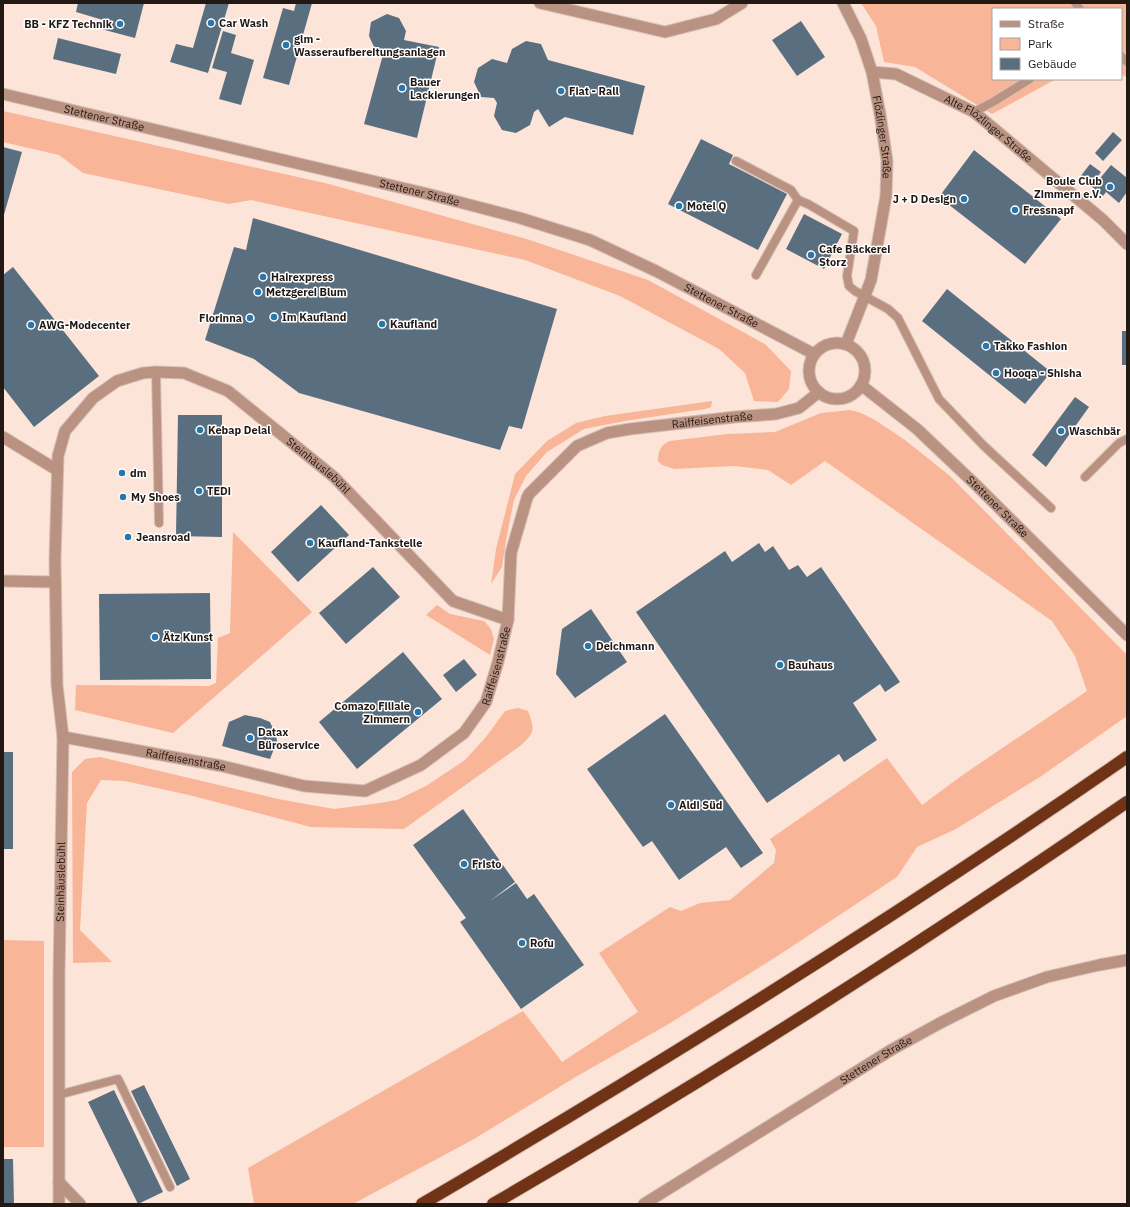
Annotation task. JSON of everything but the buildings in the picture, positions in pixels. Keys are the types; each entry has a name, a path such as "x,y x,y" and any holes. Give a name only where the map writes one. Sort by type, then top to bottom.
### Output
{"highway":[{"path":"422,1204 678,1051 759,1000 887,919 1034,822 1127,758"},
{"path":"493,1204 616,1132 780,1032 916,944 1127,802"}],"street":[{"path":"540,3 665,32 716,19 742,3"},
{"name":"Flözlinger Straße","path":"843,3 861,39 872,72 887,161 886,196 871,280 846,344"},
{"name":"Alte Flözlinger Straße","path":"872,72 896,74 974,112 1102,220 1127,244"},
{"name":"Stettener Straße","path":"3,94 428,194 520,218 590,240 656,271 814,354"},
{"path":"828,344 846,344 859,353 865,369 864,377 861,385 855,393 842,398 827,397 813,386 809,370 810,361 820,348 828,344"},
{"name":"Steinhäuslebühl","path":"59,1204 59,975 63,737 57,685 55,582 57,470 58,456 65,431 93,398 117,381 143,373 184,373 228,391 334,477 453,601 508,620"},
{"name":"Stettener Straße","path":"861,385 917,429 946,456 1127,635"},
{"name":"Raiffeisenstraße","path":"63,737 222,766 304,786 366,791 422,764 464,733 486,702 498,662 508,620 511,553 527,498 529,494 578,446 608,433 630,429 776,414 798,408 819,392"},
{"path":"3,438 57,470"},
{"path":"3,581 55,582"},
{"name":"Stettener Straße","path":"644,1204 891,1050 942,1022 994,996 1047,977 1127,960"},
{"path":"59,1182 80,1204"}],"lane":[{"path":"974,112 1028,80"},
{"path":"736,161 791,190 798,200 808,204 854,231 847,276 849,286 854,291 888,309 898,318 939,399 983,445 1051,508"},
{"path":"756,275 798,200"},
{"path":"156,372 159,523"},
{"path":"1085,477 1119,443 1127,439"},
{"path":"58,1095 118,1079 170,1186"}],"green space":[{"path":"861,3 1127,3 1127,78 1122,74 1122,8 992,8 992,80 1054,80 992,114 915,67 884,62 876,26"},
{"path":"3,111 329,184 530,240 648,280 765,344 791,371 789,389 778,402 754,401 745,373 719,349 620,296 525,260 251,200 229,204 83,173 59,155 3,142"},
{"path":"712,401 711,407 705,409 625,421 584,429 547,452 526,476 514,500 502,567 491,584 496,549 515,474 547,441 576,423 605,416"},
{"path":"850,410 861,413 875,420 905,440 950,476 1127,655 1127,716 1040,777 956,829 917,847 897,877 779,955 667,1025 579,1075 474,1139 353,1204 254,1204 248,1168 523,1011 562,1062 638,1012 599,953 670,907 681,911 700,903 730,900 774,863 776,850 770,839 887,758 922,805 964,774 1087,691 1075,656 1052,621 825,461 791,485 768,470 735,466 674,469 662,465 658,461 661,448 664,444 670,441 727,434 775,432 821,413"},
{"path":"233,532 312,612 173,733 75,710 76,685 209,686 216,683 218,638 230,633"},
{"path":"437,605 450,614 484,621 491,629 494,639 490,655 426,615"},
{"path":"518,708 528,711 532,722 532,730 529,738 404,829 311,827 189,795 125,781 101,780 87,803 80,930 112,962 73,963 72,772 85,759 100,757 278,799 334,809 397,800 426,786 465,760 486,737 505,711"},
{"path":"3,940 44,941 44,1147 3,1147"}],"place":[{"name":"Car Wash","path":"211,23"},
{"name":"BB - KFZ Technik","path":"120,24"},
{"name":"glm - Wasseraufbereitungsanlagen","path":"286,45"},
{"name":"Bauer Lackierungen","path":"402,88"},
{"name":"Fiat - Rall","path":"561,91"},
{"name":"Boule Club Zimmern e.V.","path":"1110,187"},
{"name":"J + D Design","path":"964,199"},
{"name":"Motel Q","path":"679,206"},
{"name":"Fressnapf","path":"1015,210"},
{"name":"Cafe Bäckerei Storz","path":"811,255"},
{"name":"Hairexpress","path":"263,277"},
{"name":"Metzgerei Blum","path":"258,292"},
{"name":"Im Kaufland","path":"274,317"},
{"name":"Florinna","path":"250,318"},
{"name":"Kaufland","path":"382,324"},
{"name":"AWG-Modecenter","path":"31,325"},
{"name":"Takko Fashion","path":"986,346"},
{"name":"Hooqa - Shisha","path":"996,373"},
{"name":"Kebap Delal","path":"200,430"},
{"name":"Waschbär","path":"1061,431"},
{"name":"dm","path":"122,473"},
{"name":"TEDi","path":"199,491"},
{"name":"My Shoes","path":"123,497"},
{"name":"Jeansroad","path":"128,537"},
{"name":"Kaufland-Tankstelle","path":"310,543"},
{"name":"Ätz Kunst","path":"155,637"},
{"name":"Deichmann","path":"588,646"},
{"name":"Bauhaus","path":"780,665"},
{"name":"Comazo Filiale Zimmern","path":"418,712"},
{"name":"Datax Büroservice","path":"250,738"},
{"name":"Aldi Süd","path":"671,805"},
{"name":"Fristo","path":"464,864"},
{"name":"Rofu","path":"522,943"}]}
